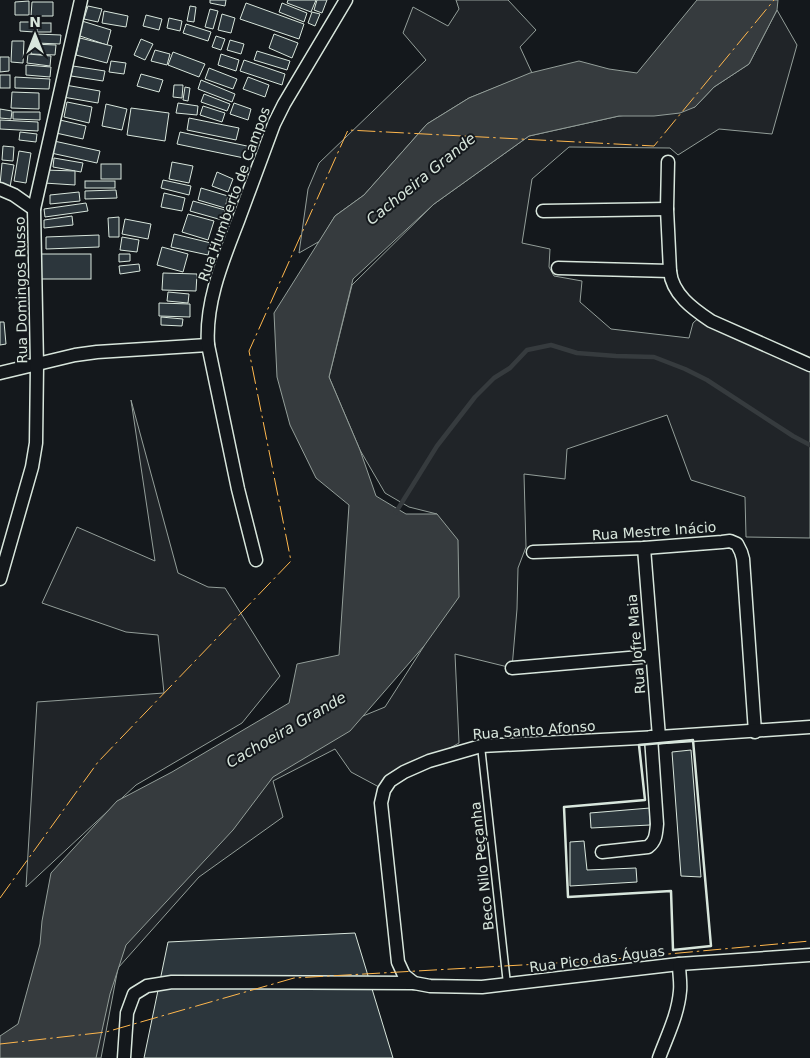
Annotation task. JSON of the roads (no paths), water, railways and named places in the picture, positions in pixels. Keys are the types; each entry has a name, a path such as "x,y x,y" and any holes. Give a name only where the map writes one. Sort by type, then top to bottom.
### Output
{"street":[{"name":"Rua Domingos Russo","path":"0,579 32,467 36,443 37,365 34,209 81,0"},
{"name":"Rua Humberto de Campos","path":"256,560 238,489 208,345 209,311 222,261 274,124 346,0"},
{"path":"668,162 667,209 670,271 674,287 697,311 711,320 810,365"},
{"path":"0,189 14,195 34,209"},
{"path":"544,211 667,209"},
{"path":"558,268 670,271"},
{"path":"0,373 75,355 96,352 208,345"},
{"name":"Rua Mestre Inácio","path":"533,552 644,548 730,541 736,544 741,552 745,579 755,732"},
{"name":"Rua Jofre Maia","path":"602,852 648,848 653,844 656,837 652,656 644,548"},
{"path":"512,668 652,656"},
{"name":"Rua Santo Afonso","path":"414,983 404,975 398,962 381,804 384,790 390,780 429,761 481,746 755,732 810,727"},
{"name":"Rua Pico das Águas","path":"124,1058 127,1014 134,994 147,986 172,982 414,983 430,986 482,986 679,964 810,955"},
{"path":"659,1058 670,1031 678,1003 680,989 679,964"}],"lane":[{"name":"Beco Nilo Peçanha","path":"481,746 507,984"}],"water":[{"name":"Cachoeira Grande","path":"697,0 778,0 777,10 749,64 714,87 695,107 680,113 654,116 619,116 529,136 434,204 353,279 329,377 360,450 376,496 406,514 437,514 458,540 459,597 424,646 350,731 273,777 233,830 126,945 110,994 96,1058 0,1058 0,1036 18,1024 40,944 42,921 51,873 117,801 172,772 289,703 297,664 339,655 349,505 316,478 290,425 277,377 274,313 335,216 364,195 427,124 469,98 530,73 579,61 609,69 637,73"}],"waterway":[{"path":"396,512 437,446 475,397 494,378 510,368 527,350 551,345 577,353 654,357 707,380 810,445"}]}
